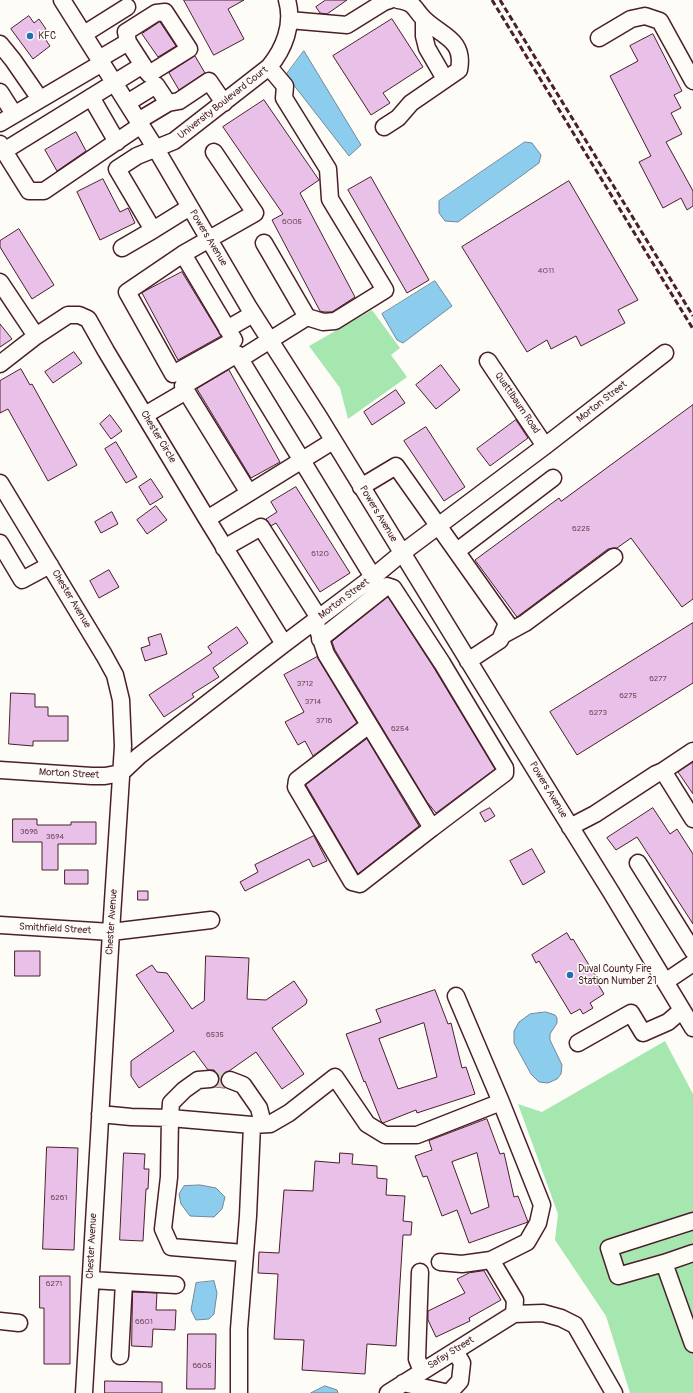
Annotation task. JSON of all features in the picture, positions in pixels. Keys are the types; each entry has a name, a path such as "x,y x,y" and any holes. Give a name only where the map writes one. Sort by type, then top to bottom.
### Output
{"street":[{"name":"Powers Avenue","path":"62,0 156,149 253,314 362,487 693,1028"},
{"name":"University Boulevard Court","path":"153,230 117,169 137,156 174,141 269,67 276,59 287,35 289,20 287,0"},
{"path":"289,20 347,24 390,0"},
{"path":"384,128 398,118 411,103 459,70 461,60 458,51 446,35 424,20 416,8 406,1 398,0"},
{"path":"84,34 127,3 136,24"},
{"path":"127,103 149,75 190,49 165,12 156,13 136,24 126,32 128,42 149,75 168,103"},
{"path":"599,38 631,19 645,16 660,21 693,81"},
{"path":"424,20 424,36 427,48 445,80"},
{"path":"8,118 128,42"},
{"path":"0,44 40,99"},
{"path":"264,243 307,317 323,322 336,321 385,290 330,199 328,169 284,98 285,86 269,67"},
{"path":"149,75 114,82 23,139 2,147 29,191 44,191 117,142 139,123 168,103 179,101 209,81 224,103"},
{"path":"0,92 8,118 23,139"},
{"path":"91,97 117,142"},
{"path":"183,254 234,340 173,374 127,292 183,254 255,213 214,152"},
{"path":"122,248 190,207"},
{"path":"1,287 36,336"},
{"path":"227,328 253,314"},
{"name":"Chester Circle","path":"0,364 36,336 68,315 79,315 88,319 224,548 284,644"},
{"path":"240,359 307,317"},
{"name":"Morton Street","path":"0,770 92,776 105,776 121,773 139,756 284,644 665,353"},
{"path":"249,493 183,386 237,354 373,577"},
{"name":"Quattlbaum Road","path":"488,361 545,446"},
{"path":"145,415 186,391"},
{"path":"207,519 333,441"},
{"path":"362,487 396,466 507,623 500,640 468,661"},
{"path":"457,551 553,478"},
{"name":"Chester Avenue","path":"0,484 115,675 121,700 123,746 84,1393"},
{"path":"224,548 261,527 317,620 320,639 326,654 432,828"},
{"path":"0,543 22,580 50,565"},
{"path":"503,635 526,623 614,557"},
{"path":"320,639 386,586 393,588 442,663 505,768 505,773 360,884 352,882 296,787 298,780 369,725"},
{"path":"570,827 595,814 693,751"},
{"path":"663,771 688,799 693,819"},
{"path":"638,863 693,951"},
{"name":"Smithfield Street","path":"0,926 111,932 211,920"},
{"path":"665,982 693,963"},
{"path":"440,1262 462,1264 490,1260 527,1242 538,1223 542,1205 501,1102 456,996"},
{"path":"578,1043 631,1013 643,1033 668,1022 682,1010"},
{"path":"100,1114 258,1125 270,1124 289,1113 335,1077 367,1124 385,1135 417,1135 501,1102"},
{"path":"210,1078 198,1080 184,1090 171,1103 169,1177 163,1229 172,1247 244,1253"},
{"path":"230,1080 243,1085 259,1108 244,1253 239,1329 239,1393"},
{"path":"693,1221 609,1248 618,1276 693,1253"},
{"path":"490,1260 515,1300 514,1314 543,1313 561,1318 575,1325 614,1393"},
{"path":"664,1263 693,1344"},
{"path":"420,1272 416,1359 422,1371"},
{"path":"91,1280 176,1285"},
{"path":"120,1356 124,1282"},
{"name":"Safay Street","path":"388,1393 514,1314"},
{"path":"0,1321 19,1323"},
{"path":"403,1383 449,1393 460,1381 462,1363 455,1351"}],"green space":[{"path":"372,310 400,348 391,355 407,377 348,419 340,388 309,346"},
{"path":"665,1041 693,1094 693,1393 630,1393 606,1316 555,1240 558,1214 518,1104 542,1112"}],"water":[{"path":"304,51 361,145 349,156 286,75"},
{"path":"525,142 532,143 541,155 539,163 458,222 445,221 439,213 439,201"},
{"path":"435,281 452,306 403,343 397,340 382,314"},
{"path":"546,1012 555,1015 557,1018 557,1023 550,1034 550,1040 562,1065 561,1074 557,1079 548,1083 539,1082 531,1074 514,1043 514,1031 519,1022 530,1014"},
{"path":"200,1185 216,1188 225,1197 222,1209 214,1217 190,1216 181,1204 179,1194 184,1186"},
{"path":"214,1281 217,1293 214,1314 209,1319 196,1320 191,1310 196,1283"},
{"path":"325,1386 337,1390 338,1393 311,1393"}],"building":[{"path":"184,0 244,0 228,9 244,39 214,55"},
{"path":"326,0 347,0 327,14 320,13 316,7"},
{"path":"29,16 34,23 39,19 46,29 41,33 50,46 33,59 11,29"},
{"path":"392,19 423,67 383,93 390,103 371,115 333,56"},
{"path":"160,22 176,46 158,57 142,34"},
{"path":"653,34 682,91 674,95 681,108 671,113 682,134 666,142 693,191 693,206 687,210 681,198 663,208 639,162 651,156 610,76 638,61 630,46"},
{"path":"195,56 205,73 179,90 169,73"},
{"path":"264,100 319,180 300,193 355,297 332,312 320,311 272,220 283,214 223,127"},
{"path":"76,132 86,151 57,171 45,150"},
{"path":"371,177 429,280 407,293 348,190"},
{"path":"103,179 120,212 128,208 135,223 100,240 77,192"},
{"path":"569,181 638,300 618,310 625,323 581,346 576,336 551,349 547,340 527,352 462,247"},
{"path":"19,229 54,285 32,299 0,247 0,241"},
{"path":"182,272 221,336 178,360 142,293"},
{"path":"0,324 12,339 0,347"},
{"path":"74,352 82,363 53,383 45,372"},
{"path":"441,365 460,390 436,409 416,385"},
{"path":"21,369 30,385 32,384 77,465 48,481 8,409 0,413 0,381"},
{"path":"229,370 280,462 251,478 197,389"},
{"path":"396,390 405,403 372,425 364,412"},
{"path":"693,405 693,599 682,607 631,538 617,548 608,549 517,617 475,560 559,498 561,501"},
{"path":"110,415 122,431 111,439 100,424"},
{"path":"516,420 528,438 490,466 477,449"},
{"path":"426,427 465,487 444,501 404,441"},
{"path":"116,442 137,477 126,483 105,449"},
{"path":"151,479 163,497 150,505 139,487"},
{"path":"296,487 350,573 320,592 276,523 271,526 266,519 277,512 271,502"},
{"path":"156,506 167,520 147,534 137,520"},
{"path":"112,512 118,524 101,533 95,522"},
{"path":"109,570 119,587 99,598 90,581"},
{"path":"388,597 434,668 495,769 436,813 427,802 335,650 332,642"},
{"path":"693,623 693,683 577,755 550,712"},
{"path":"237,627 248,643 213,668 219,677 192,694 194,697 164,717 149,695 212,653 208,647"},
{"path":"161,634 167,654 145,661 141,648 150,645 148,638"},
{"path":"317,657 357,723 313,756 305,741 298,745 285,722 304,712 284,675"},
{"path":"11,693 35,694 35,707 48,707 48,716 68,716 68,741 33,741 33,746 9,744"},
{"path":"367,739 419,826 358,874 306,785"},
{"path":"693,762 693,794 678,772"},
{"path":"490,808 495,816 485,822 480,813"},
{"path":"653,808 670,834 677,829 693,854 693,924 637,837 616,850 607,838"},
{"path":"13,819 37,819 37,825 71,825 71,822 96,822 96,844 58,844 58,870 42,870 42,842 13,842"},
{"path":"314,836 327,861 313,867 309,859 245,891 240,882 258,872 255,865"},
{"path":"532,849 545,872 523,885 510,861"},
{"path":"65,870 88,870 88,884 65,884"},
{"path":"138,891 148,891 148,900 138,900"},
{"name":"Duval County Fire Station Number 21","path":"567,933 571,940 573,939 600,983 598,984 604,994 590,1003 593,1008 583,1014 580,1009 571,1014 539,961 536,963 532,955"},
{"path":"15,951 40,951 40,976 15,976"},
{"path":"206,956 249,958 247,999 266,1000 294,981 307,1000 306,1004 272,1028 304,1074 282,1089 256,1052 224,1073 221,1077 221,1081 225,1088 215,1087 219,1083 218,1074 214,1070 208,1070 194,1051 139,1088 131,1076 131,1061 174,1031 136,975 152,965 157,972 167,973 192,1009 204,1001"},
{"path":"435,990 448,1024 451,1023 462,1068 466,1067 475,1094 417,1113 416,1110 383,1123 365,1081 364,1082 346,1034 381,1022 376,1010","holes":["424,1023 437,1077 398,1089 379,1039"]},
{"path":"487,1119 500,1154 504,1153 514,1197 518,1196 528,1222 469,1243 457,1210 442,1216 427,1176 423,1177 415,1156 432,1150 429,1141","holes":["477,1153 489,1207 471,1214 452,1162"]},
{"path":"47,1147 78,1148 74,1250 43,1249"},
{"path":"124,1153 145,1154 144,1169 149,1169 148,1189 146,1189 143,1241 120,1240"},
{"path":"340,1153 353,1154 352,1164 377,1166 377,1178 387,1179 386,1195 405,1196 403,1221 412,1222 411,1235 403,1235 396,1346 367,1344 365,1374 302,1370 304,1340 274,1339 278,1274 258,1273 259,1252 279,1253 284,1190 313,1191 315,1161 339,1163"},
{"path":"484,1271 501,1300 469,1318 470,1321 436,1337 428,1320 428,1311 465,1293 457,1279 469,1273"},
{"path":"40,1276 70,1276 70,1364 44,1364 44,1308 40,1308"},
{"path":"133,1292 157,1293 156,1310 176,1310 175,1330 153,1329 152,1347 132,1346"},
{"path":"188,1334 216,1334 215,1389 187,1389"},
{"path":"105,1381 162,1382 162,1393 105,1393"}],"tunnel":[{"path":"210,1079 230,1080"}],"railway":[{"path":"492,0 693,329"},
{"path":"500,0 693,316"}],"place":[{"name":"KFC","path":"30,36"},
{"name":"Duval County Fire Station Number 21","path":"570,975"}]}
